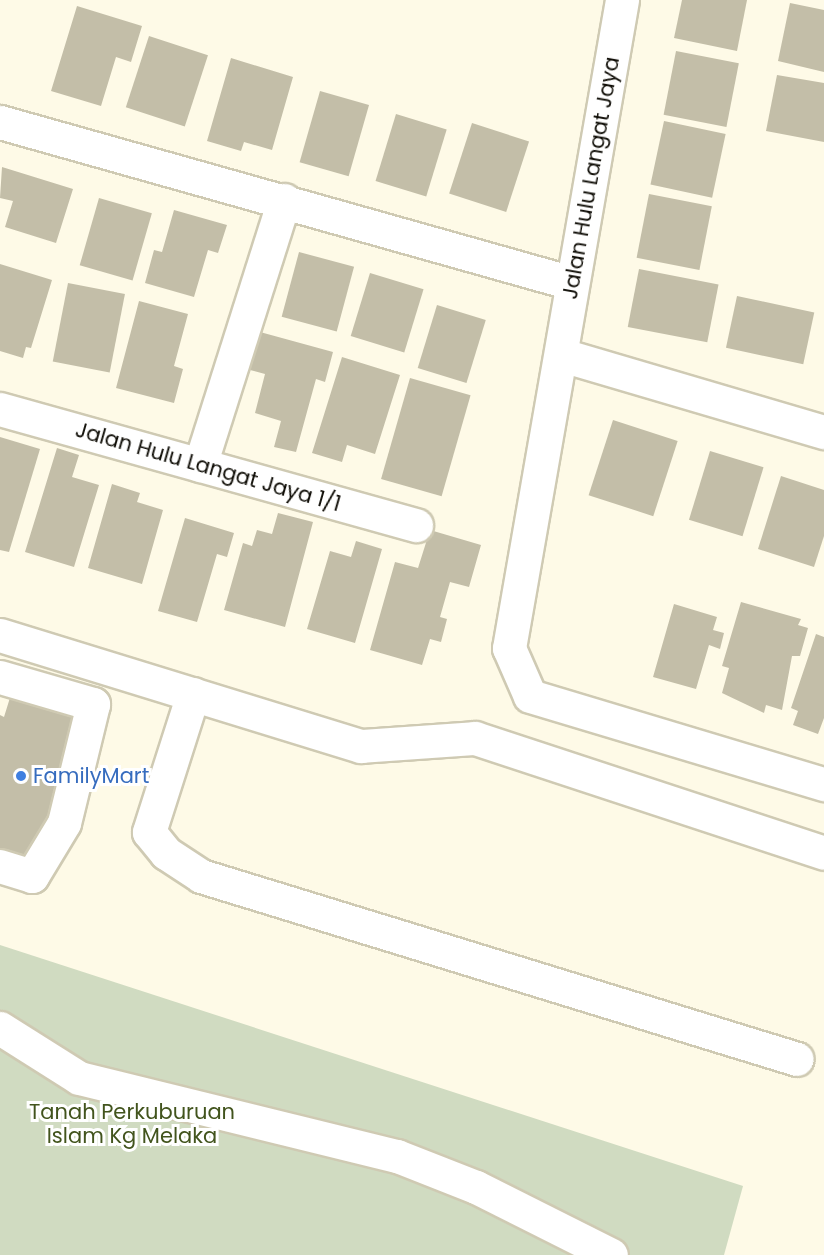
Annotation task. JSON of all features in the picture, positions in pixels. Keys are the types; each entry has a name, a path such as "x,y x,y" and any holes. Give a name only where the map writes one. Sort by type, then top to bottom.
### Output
{"street":[{"name":"Jalan Hulu Langat Jaya","path":"622,0 572,283 562,355 509,648 530,696 824,784"},
{"path":"0,122 284,200 572,283"},
{"path":"200,465 284,200"},
{"path":"562,355 824,432"},
{"name":"Jalan Hulu Langat Jaya 1/1","path":"0,409 416,525"},
{"path":"0,635 361,746 475,738 824,853"},
{"path":"0,677 93,704 64,824 32,876 0,866"},
{"path":"193,694 149,832 166,853 201,876 797,1059"},
{"path":"0,1028 79,1078 397,1156 476,1187 611,1255"}],"green space":[{"name":"Tanah Perkuburuan Islam Kg Melaka","path":"0,945 743,1186 724,1255 0,1255"}],"building":[{"path":"682,0 747,0 737,51 674,38"},
{"path":"790,3 824,10 824,72 778,61"},
{"path":"77,6 142,26 131,62 116,57 101,106 51,91"},
{"path":"149,36 208,55 185,126 126,107"},
{"path":"676,51 739,63 726,127 664,115"},
{"path":"231,58 293,77 272,150 244,142 241,151 207,141"},
{"path":"777,75 824,83 824,142 766,131"},
{"path":"320,91 369,105 349,176 300,162"},
{"path":"396,114 447,129 426,196 376,181"},
{"path":"664,121 726,134 712,198 650,185"},
{"path":"472,123 529,142 506,212 449,193"},
{"path":"2,167 73,189 56,243 5,227 13,201 0,198"},
{"path":"649,194 712,206 699,270 637,258"},
{"path":"99,198 152,213 133,280 80,265"},
{"path":"174,210 227,225 218,253 208,250 194,297 145,283 154,250 162,252"},
{"path":"299,252 354,267 337,331 282,317"},
{"path":"0,264 52,280 31,348 26,347 23,358 0,351"},
{"path":"639,269 719,284 707,342 628,327"},
{"path":"370,273 424,289 404,352 351,336"},
{"path":"68,283 125,294 110,373 53,362"},
{"path":"737,296 814,312 803,364 726,348"},
{"path":"139,301 188,314 174,366 183,369 174,403 116,388"},
{"path":"437,305 486,320 466,383 418,368"},
{"path":"260,332 333,352 325,382 316,379 296,452 274,447 281,421 255,413 265,374 250,370"},
{"path":"342,357 400,375 375,454 347,445 342,462 312,453"},
{"path":"410,378 471,395 442,496 381,479"},
{"path":"613,420 678,441 653,516 589,495"},
{"path":"0,437 40,449 9,552 0,550"},
{"path":"57,448 79,455 72,477 99,485 74,567 25,552"},
{"path":"710,451 764,467 743,536 689,520"},
{"path":"781,476 824,490 824,536 814,567 758,549"},
{"path":"112,484 140,493 137,502 163,510 142,584 88,568"},
{"path":"278,513 313,522 285,627 224,610 243,543 252,546 257,530 272,534"},
{"path":"185,518 234,533 227,557 217,554 197,622 158,611"},
{"path":"430,530 481,545 469,587 450,582 440,617 447,619 441,642 430,639 422,665 370,650 395,562 418,568"},
{"path":"356,541 382,549 355,643 307,629 330,551 351,557"},
{"path":"741,602 801,619 798,625 808,628 800,656 792,656 782,710 766,705 764,713 722,693 729,668 722,666"},
{"path":"674,604 717,617 713,630 724,633 720,649 709,645 696,689 653,677"},
{"path":"816,634 824,637 824,718 818,734 793,725 798,711 791,708"},
{"path":"13,688 83,711 32,862 0,852 0,715 4,717"}],"place":[{"name":"FamilyMart","path":"21,776"}]}
